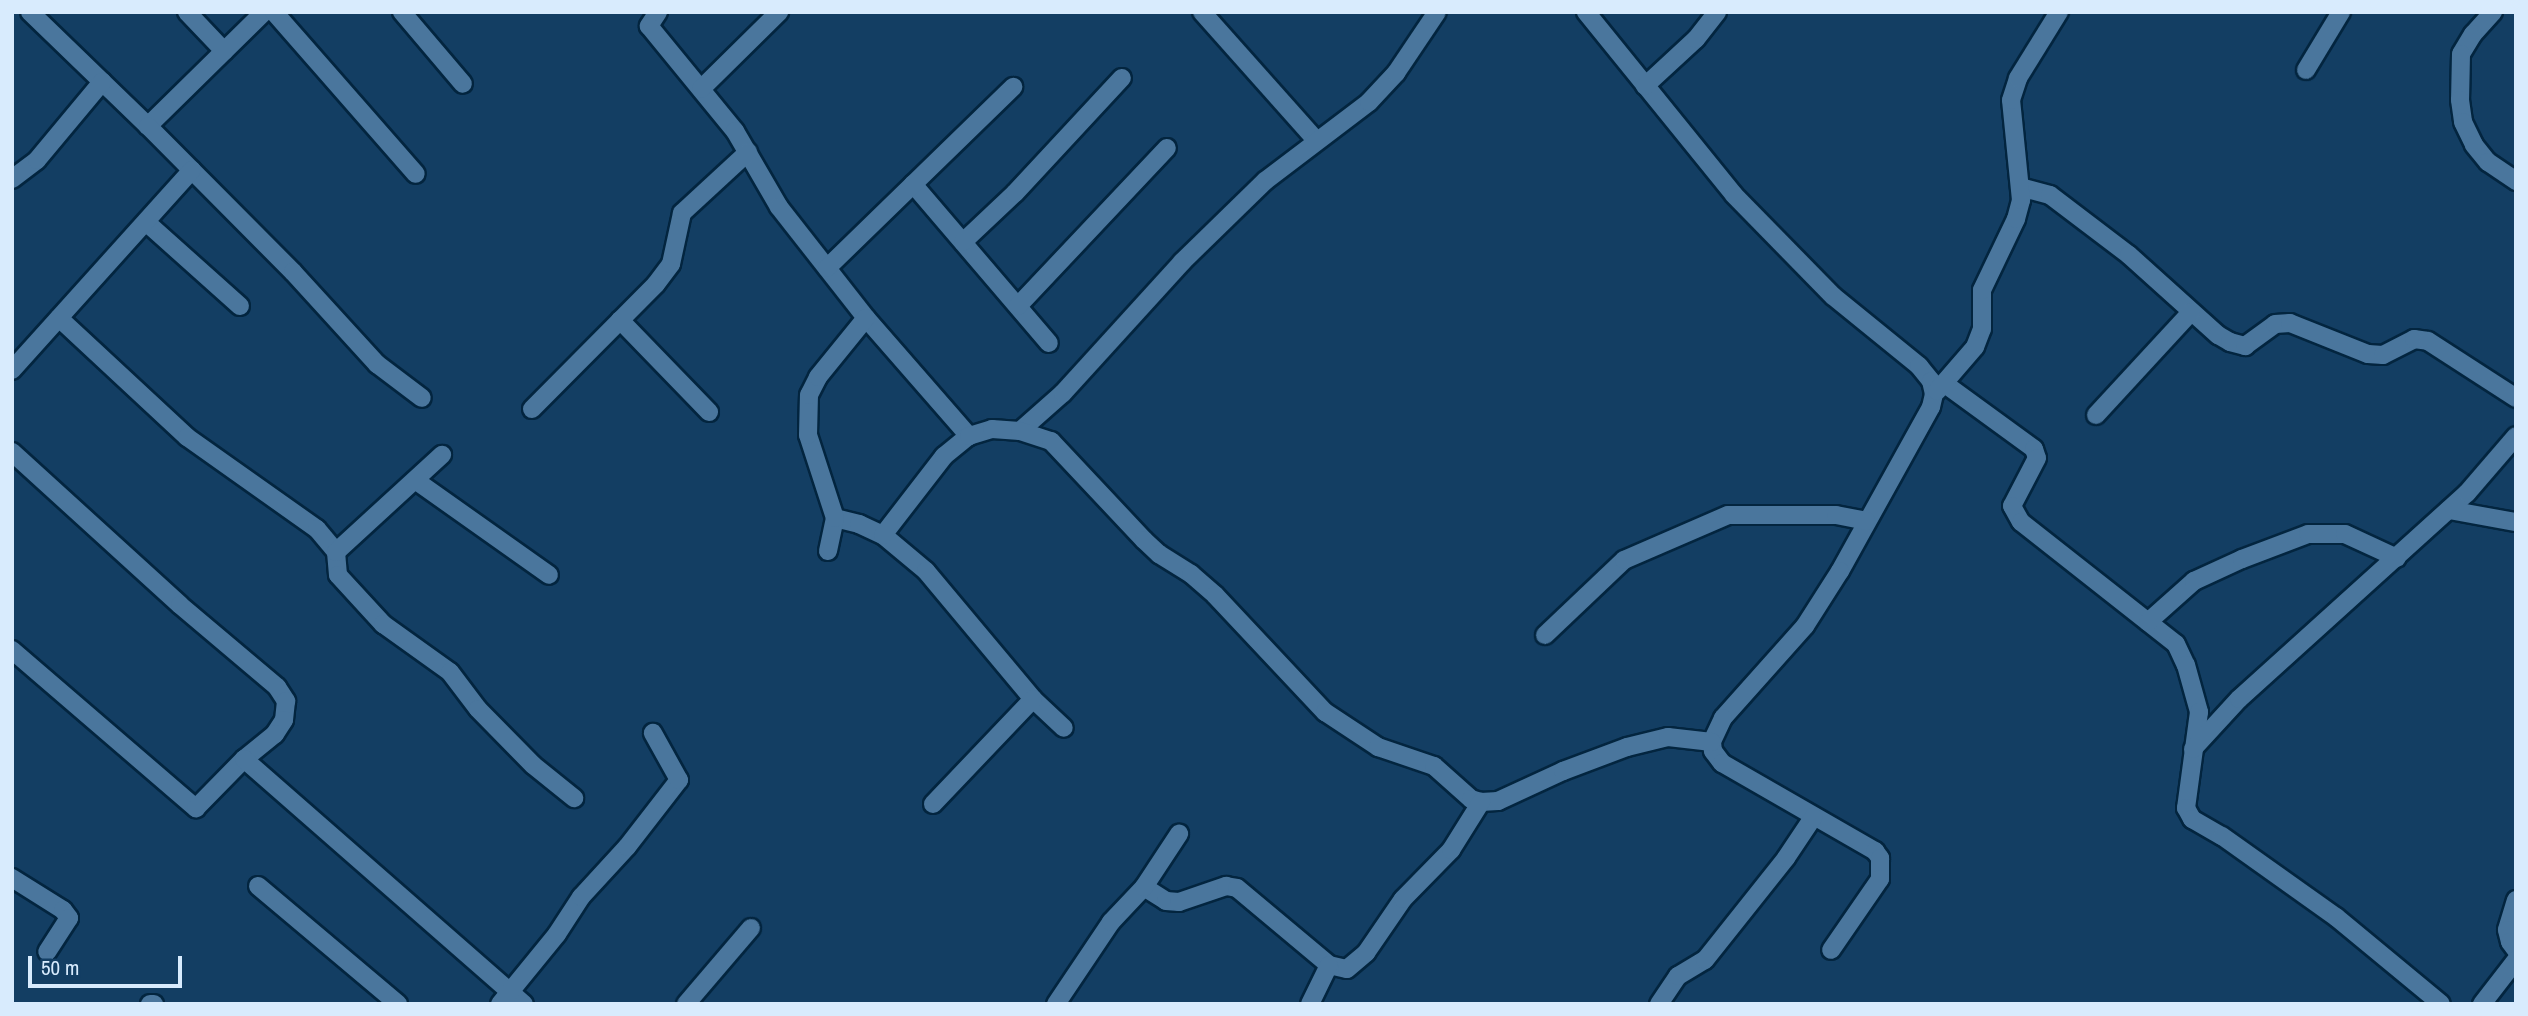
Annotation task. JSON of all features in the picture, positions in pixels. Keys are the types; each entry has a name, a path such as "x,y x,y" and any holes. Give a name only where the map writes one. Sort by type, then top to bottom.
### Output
{"street":[{"path":"30,12 293,272 377,365 422,398"},
{"path":"187,12 225,51"},
{"path":"148,126 264,12"},
{"path":"275,12 416,174"},
{"path":"402,12 463,84"},
{"path":"659,12 649,26 736,131 779,207 866,318 969,436"},
{"path":"701,89 779,12"},
{"path":"1202,12 1316,140"},
{"path":"1020,431 1063,393 1182,262 1265,181 1369,102 1396,73 1437,12"},
{"path":"1586,12 1734,195 1833,296 1919,366 1940,389 2034,449 2037,458 2012,506 2021,522 2176,644 2186,665 2199,712 2186,808 2192,819 2222,836 2336,917 2441,1004"},
{"path":"1644,86 1696,39 1717,12"},
{"path":"1831,950 1880,879 1882,865 1875,851 1722,763 1713,751 1712,742 1723,718 1805,626 1940,389 1975,347 1982,329 1982,290 2016,219 2021,200 2011,100 2018,78 2059,12"},
{"path":"2306,70 2341,12"},
{"path":"2493,12 2473,34 2461,54 2459,100 2463,122 2474,145 2488,162 2516,181"},
{"path":"963,242 1015,193 1122,78"},
{"path":"12,179 37,160 102,82"},
{"path":"827,268 1013,87"},
{"path":"1018,306 1167,148"},
{"path":"533,409 671,264 682,213 748,152"},
{"path":"12,370 192,170"},
{"path":"913,184 1049,343"},
{"path":"2020,187 2050,195 2129,255 2217,335 2245,346 2276,324 2290,323 2368,354 2383,355 2414,339 2428,341 2516,398"},
{"path":"146,222 240,306"},
{"path":"2096,415 2192,312"},
{"path":"59,318 187,437 317,529 336,552 338,575 383,624 450,672 478,709 533,765 574,798"},
{"path":"828,551 835,519 808,436 809,395 818,377 866,318"},
{"path":"620,320 709,412"},
{"path":"883,535 944,456 969,436 992,429 1020,431 1051,441 1143,540 1159,554 1191,574 1215,595 1325,712 1378,747 1434,766 1471,799 1481,802 1499,801 1563,771 1627,747 1668,737 1712,742"},
{"path":"2193,749 2239,699 2449,510 2516,436"},
{"path":"12,452 180,605 277,687 286,701 284,720 275,734 244,760 196,808 12,650"},
{"path":"336,552 442,455"},
{"path":"415,480 549,575"},
{"path":"2449,510 2516,522"},
{"path":"1545,635 1624,560 1728,514 1836,515 1866,521"},
{"path":"835,519 859,524 883,535 926,571 1033,699 1064,728"},
{"path":"2148,622 2194,581 2308,534 2344,534 2397,558"},
{"path":"933,804 1033,699"},
{"path":"244,760 512,1000 581,897 627,847 679,780 653,733"},
{"path":"1144,887 1166,901 1179,902 1226,886 1237,888 1329,965 1347,969 1366,953 1403,899 1451,850 1481,802"},
{"path":"1659,1004 1678,976 1705,960 1786,858 1814,816"},
{"path":"1056,1004 1111,922 1144,887 1179,834"},
{"path":"12,878 63,910 69,918 47,951"},
{"path":"258,886 398,1004"},
{"path":"2516,900 2507,930 2510,943 2516,950"},
{"path":"686,1004 751,928"},
{"path":"2482,1004 2516,960"},
{"path":"1310,1004 1329,965"}]}
